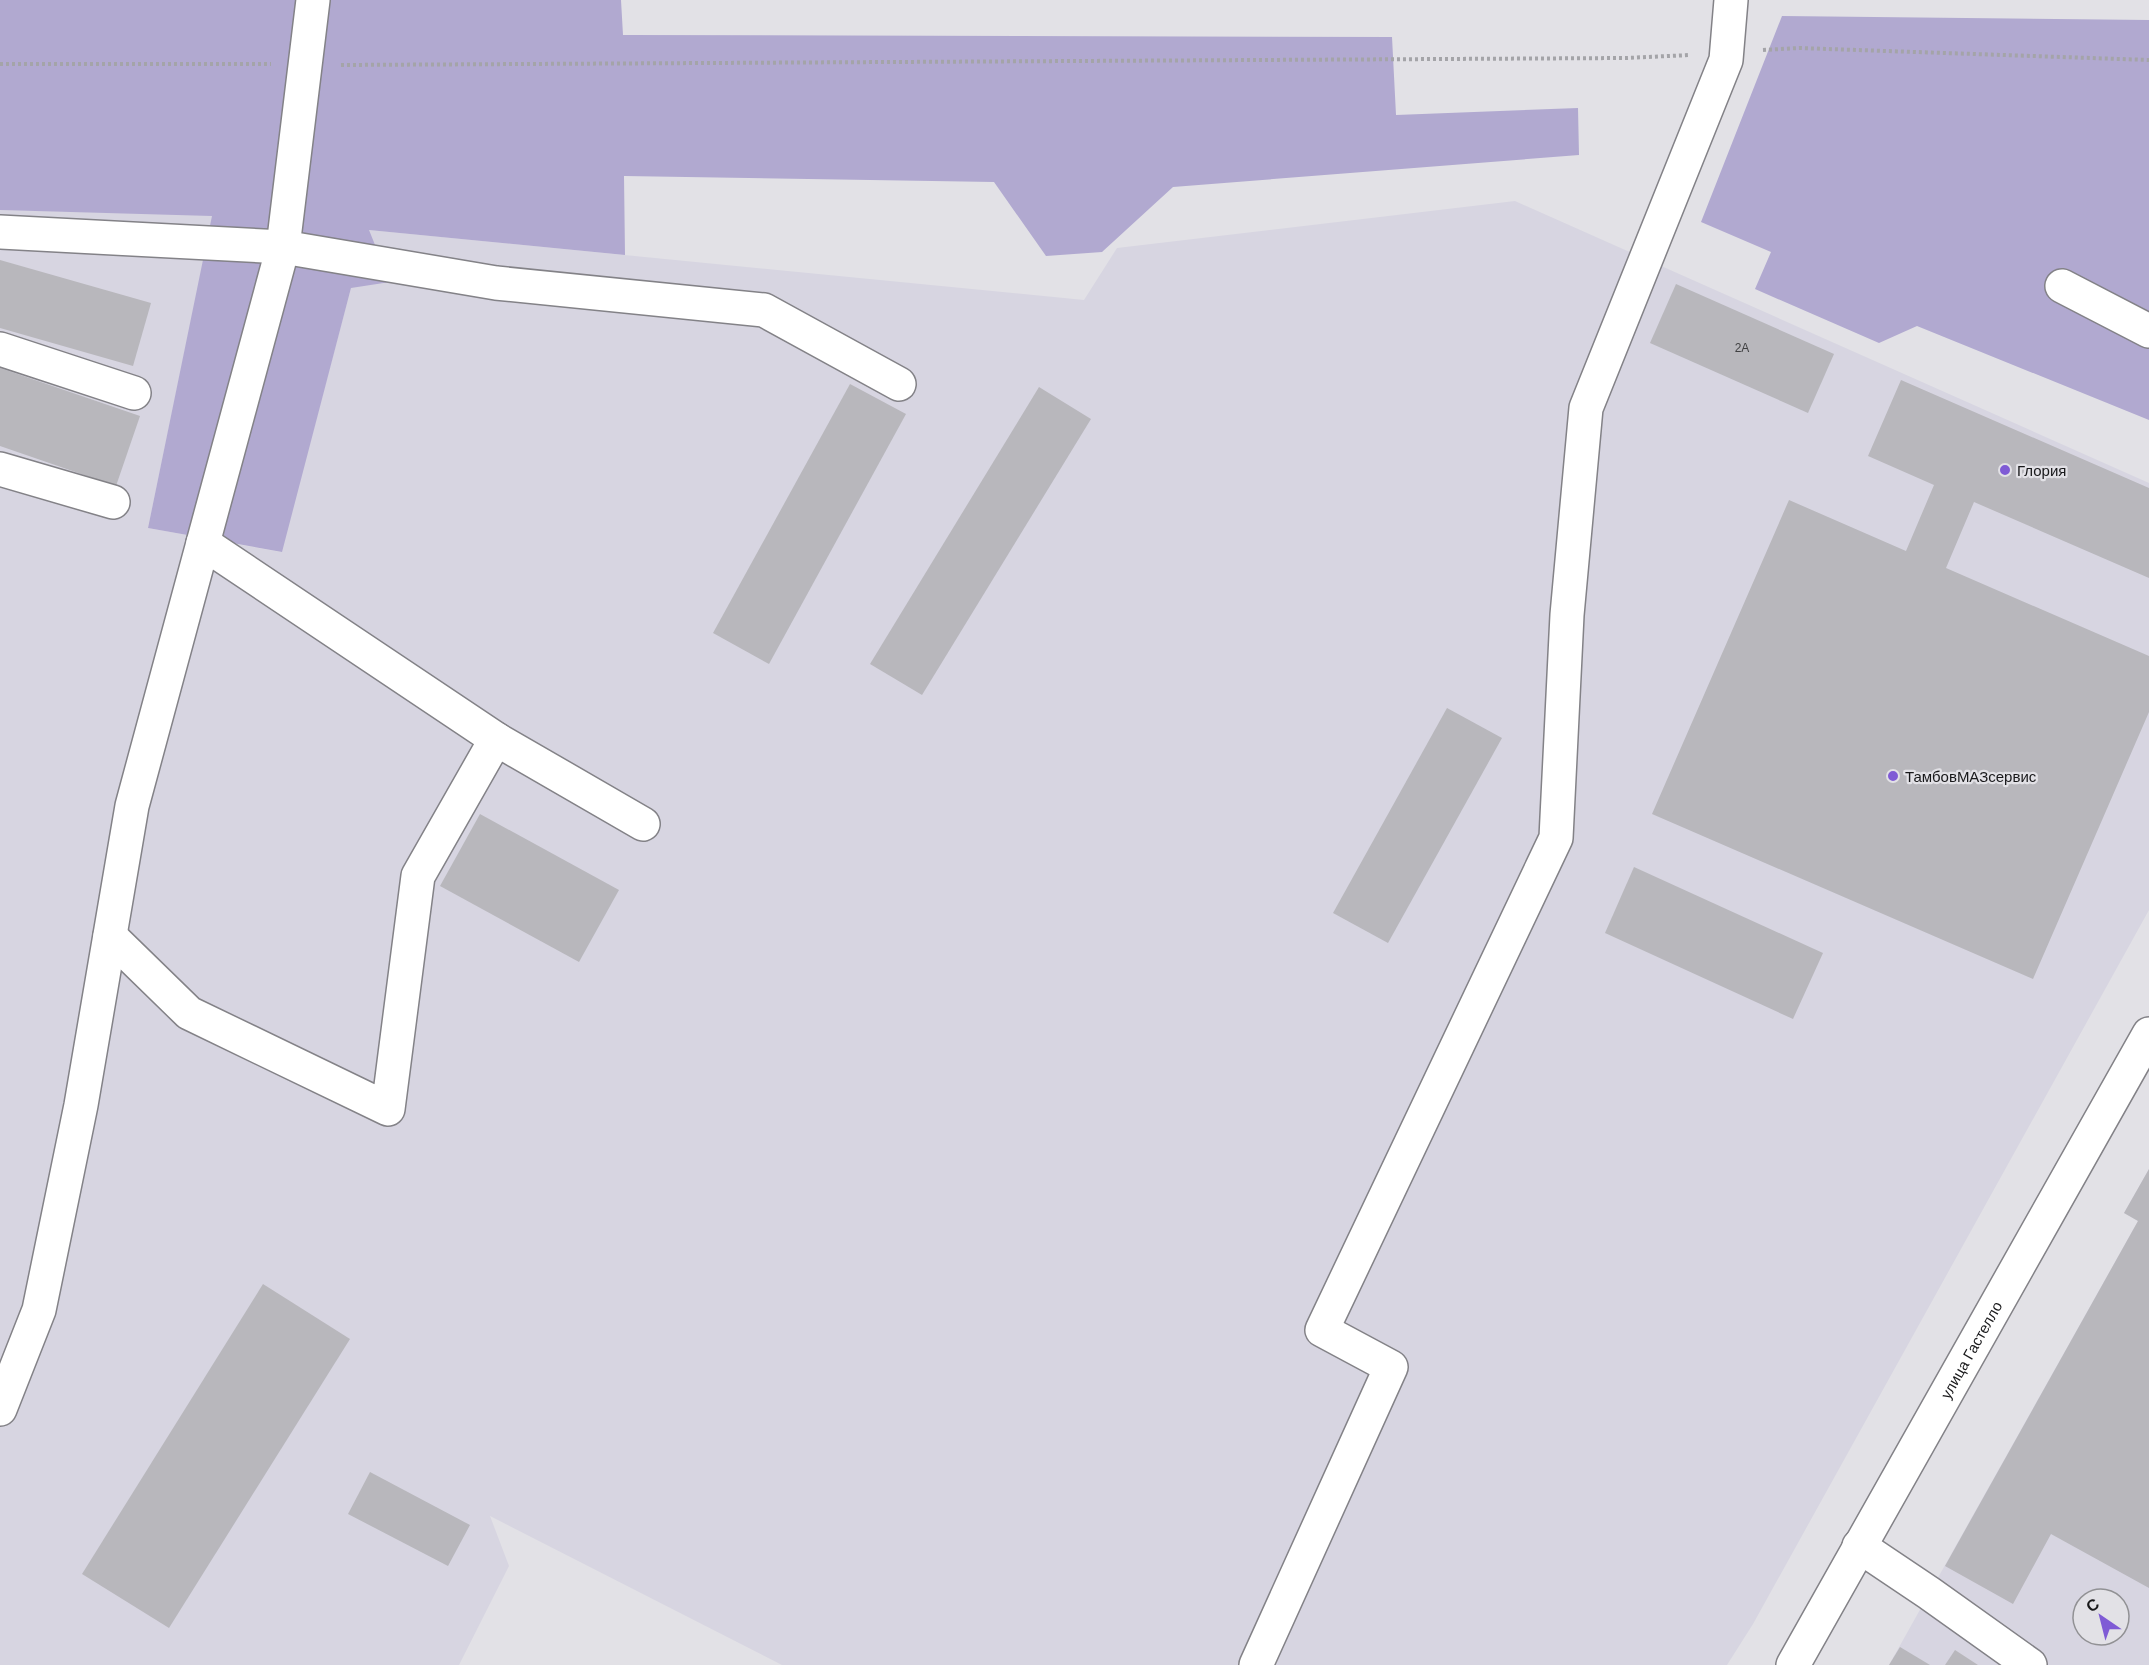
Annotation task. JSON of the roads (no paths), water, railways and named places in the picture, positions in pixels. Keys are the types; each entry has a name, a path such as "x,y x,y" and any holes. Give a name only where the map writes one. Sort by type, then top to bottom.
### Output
{"street":[{"path":"0,1409 39,1310 81,1105 132,806 282,247 313,0"},
{"path":"1256,1665 1390,1367 1322,1329 1556,838 1567,615 1586,408 1726,60 1731,0"},
{"path":"0,232 282,247 496,283 764,310 899,384"},
{"path":"2062,286 2149,331"},
{"path":"0,349 134,393"},
{"path":"0,469 113,502"},
{"path":"202,543 495,739 643,824"},
{"path":"110,936 189,1013 388,1109 418,876 495,739"},
{"name":"улица Гастелло","path":"1793,1665 2149,1034"},
{"path":"1860,1546 2030,1665"}],"place":[{"name":"Глория","path":"2005,470"},
{"name":"ТамбовМАЗсервис","path":"1893,776"}]}
